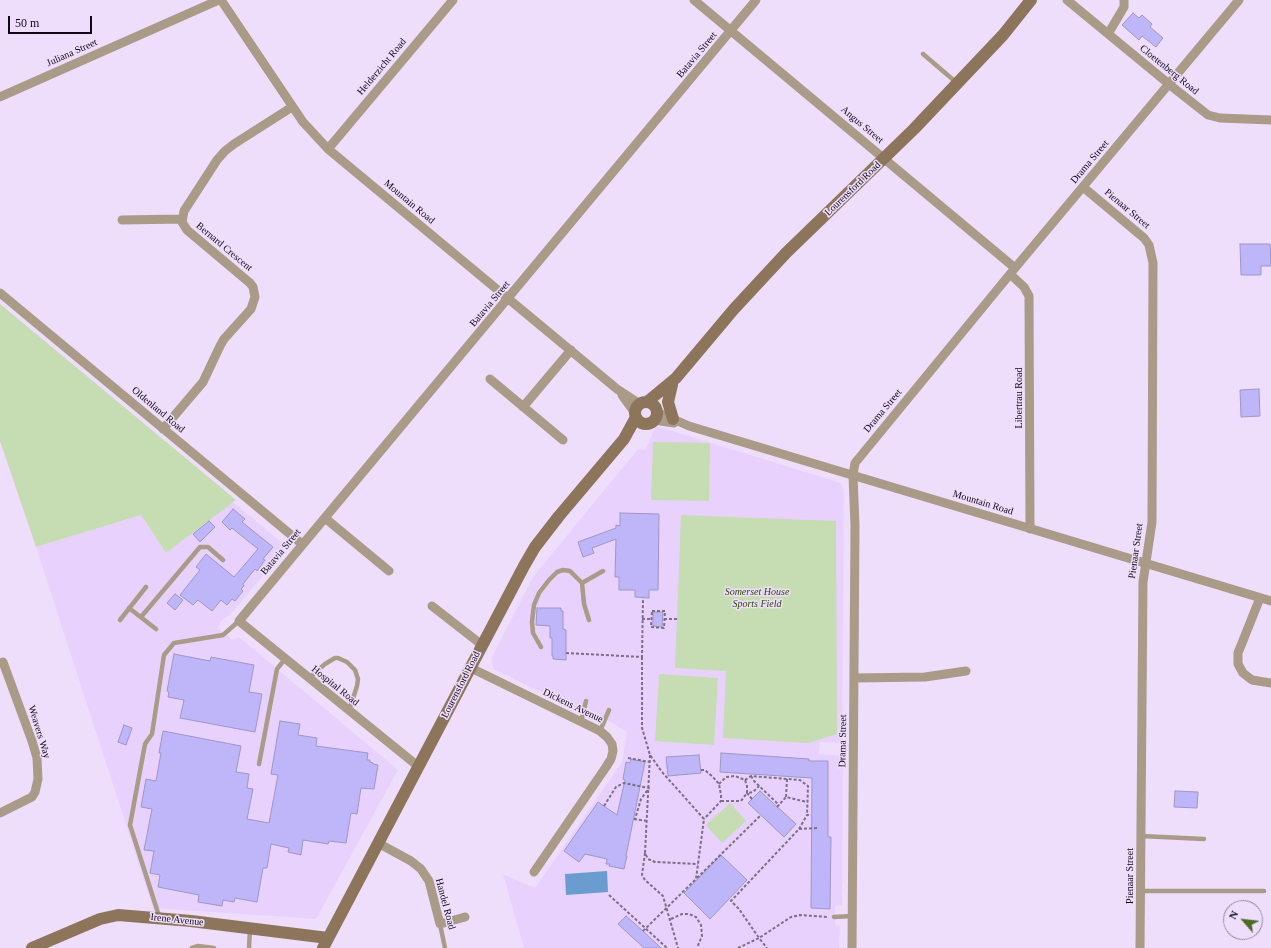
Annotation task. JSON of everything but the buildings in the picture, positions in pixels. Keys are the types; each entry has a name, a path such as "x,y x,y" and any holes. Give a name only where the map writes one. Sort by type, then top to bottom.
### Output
{"street":[{"name":"Juliana Street","path":"0,97 220,0"},
{"name":"Mountain Road","path":"220,0 292,107 303,122 328,149 646,413 1271,601"},
{"name":"Helderzicht Road","path":"328,149 453,0"},
{"name":"Angus Street","path":"694,0 885,158 1013,271"},
{"name":"Batavia Street","path":"239,620 756,0"},
{"name":"Lourensford Road","path":"326,943 535,547 559,516 734,309 786,253 885,158 1007,30 1031,0"},
{"name":"Cloetenberg Road","path":"1068,0 1201,111 1213,117 1227,119 1271,120"},
{"path":"1108,34 1124,7 1124,0"},
{"name":"Drama Street","path":"852,948 855,526 853,475 855,463 1239,0"},
{"path":"122,220 182,219 184,211 225,151 292,107"},
{"name":"Pienaar Street","path":"1083,187 1144,238 1152,253 1152,522 1143,582 1140,948"},
{"name":"Bernard Crescent","path":"163,429 201,385 224,339 251,309 255,297 253,287 250,283 187,230 183,225 182,219"},
{"name":"Libertrau Road","path":"1013,271 1029,296 1030,529"},
{"name":"Oldenland Road","path":"0,293 302,544"},
{"path":"523,407 571,350"},
{"path":"490,379 563,440"},
{"path":"673,419 668,402 674,381"},
{"name":"Mountain Road","path":"646,413 673,419 689,426"},
{"path":"324,518 389,571"},
{"path":"1260,598 1240,648 1238,658 1240,669 1247,677 1257,682 1271,683"},
{"path":"432,606 482,645"},
{"name":"Hospital Road","path":"239,620 419,767"},
{"name":"Weavers Way","path":"0,814 32,797 36,792 38,779 37,758 32,741 3,662"},
{"name":"Dickens Avenue","path":"471,668 600,731 612,744 613,751 606,768 534,872"},
{"path":"854,678 925,677 966,671"},
{"name":"Handel Road","path":"378,843 411,861 422,869 429,881 440,924"},
{"name":"Irene Avenue","path":"32,948 107,917 118,915 250,928 326,943"},
{"path":"440,924 465,916"}],"lane":[{"path":"923,54 957,83"},
{"path":"141,617 200,547 208,547 223,560"},
{"path":"541,647 533,633 532,622 534,605 539,593 557,572 563,570 570,571 582,583 584,604 589,620"},
{"path":"582,583 603,570"},
{"path":"120,620 146,587"},
{"path":"130,608 156,629"},
{"path":"160,918 130,825 145,744 152,734 164,655 174,643 223,635 239,620"},
{"path":"309,678 325,664 335,658 347,662 355,670 358,679 349,711"},
{"path":"259,764 277,669 286,659"},
{"path":"581,722 586,707 586,701"},
{"path":"600,731 609,710"},
{"path":"1141,836 1204,839"},
{"path":"1141,891 1264,891"},
{"path":"834,917 852,916"},
{"name":"Handel Road","path":"440,924 445,948"},
{"path":"249,948 250,928"},
{"path":"192,948 198,946 214,948"}],"path":[{"path":"643,598 642,728 650,756 650,762 645,854 642,875 645,880 663,896 671,918 678,948"},
{"path":"652,611 664,611 664,628 651,628 652,620 652,611"},
{"path":"642,619 652,620"},
{"path":"664,619 677,620"},
{"path":"566,653 642,657"},
{"path":"650,756 662,772 704,819"},
{"path":"628,758 650,762"},
{"path":"696,879 704,819 721,801 719,784 705,770 701,770"},
{"path":"719,784 726,777 735,776 745,780 747,793 752,799"},
{"path":"745,780 751,776 800,780 808,786 807,815 799,829 731,901 739,909 767,948"},
{"path":"751,776 754,782 778,806 786,797 787,779"},
{"path":"604,806 616,787 624,783 649,788"},
{"path":"721,801 741,800 747,793 753,792 759,786"},
{"path":"647,821 635,819 641,799 649,788"},
{"path":"786,797 807,802"},
{"path":"643,931 761,815"},
{"path":"799,829 818,828"},
{"path":"645,854 648,859 655,862 698,864"},
{"path":"609,896 667,948"},
{"path":"671,918 682,914 689,914 696,917 701,925 702,936 697,948"},
{"path":"738,948 759,938 791,917 800,915 828,917"}],"shaded area":[{"path":"656,426 841,483 844,491 842,743 820,742 819,754 843,756 842,905 835,906 835,925 840,926 839,948 524,948 503,874 535,888 622,762 627,732 582,705 578,710 494,669 492,657 533,577 638,449 645,450"},
{"path":"233,502 287,547 230,615 222,620 217,628 233,640 239,637 398,770 316,919 153,908 36,547 141,515 166,553"}],"green space":[{"path":"0,304 236,500 166,553 141,515 36,547 0,441"},
{"path":"653,442 710,443 709,501 651,500"},
{"name":"Somerset House Sports Field","path":"681,515 836,521 837,734 808,743 723,738 726,671 675,668"},
{"path":"659,674 718,678 714,745 655,741"},
{"path":"730,803 746,821 722,843 706,825"}],"water":[{"path":"607,871 608,892 566,895 565,874"}]}
